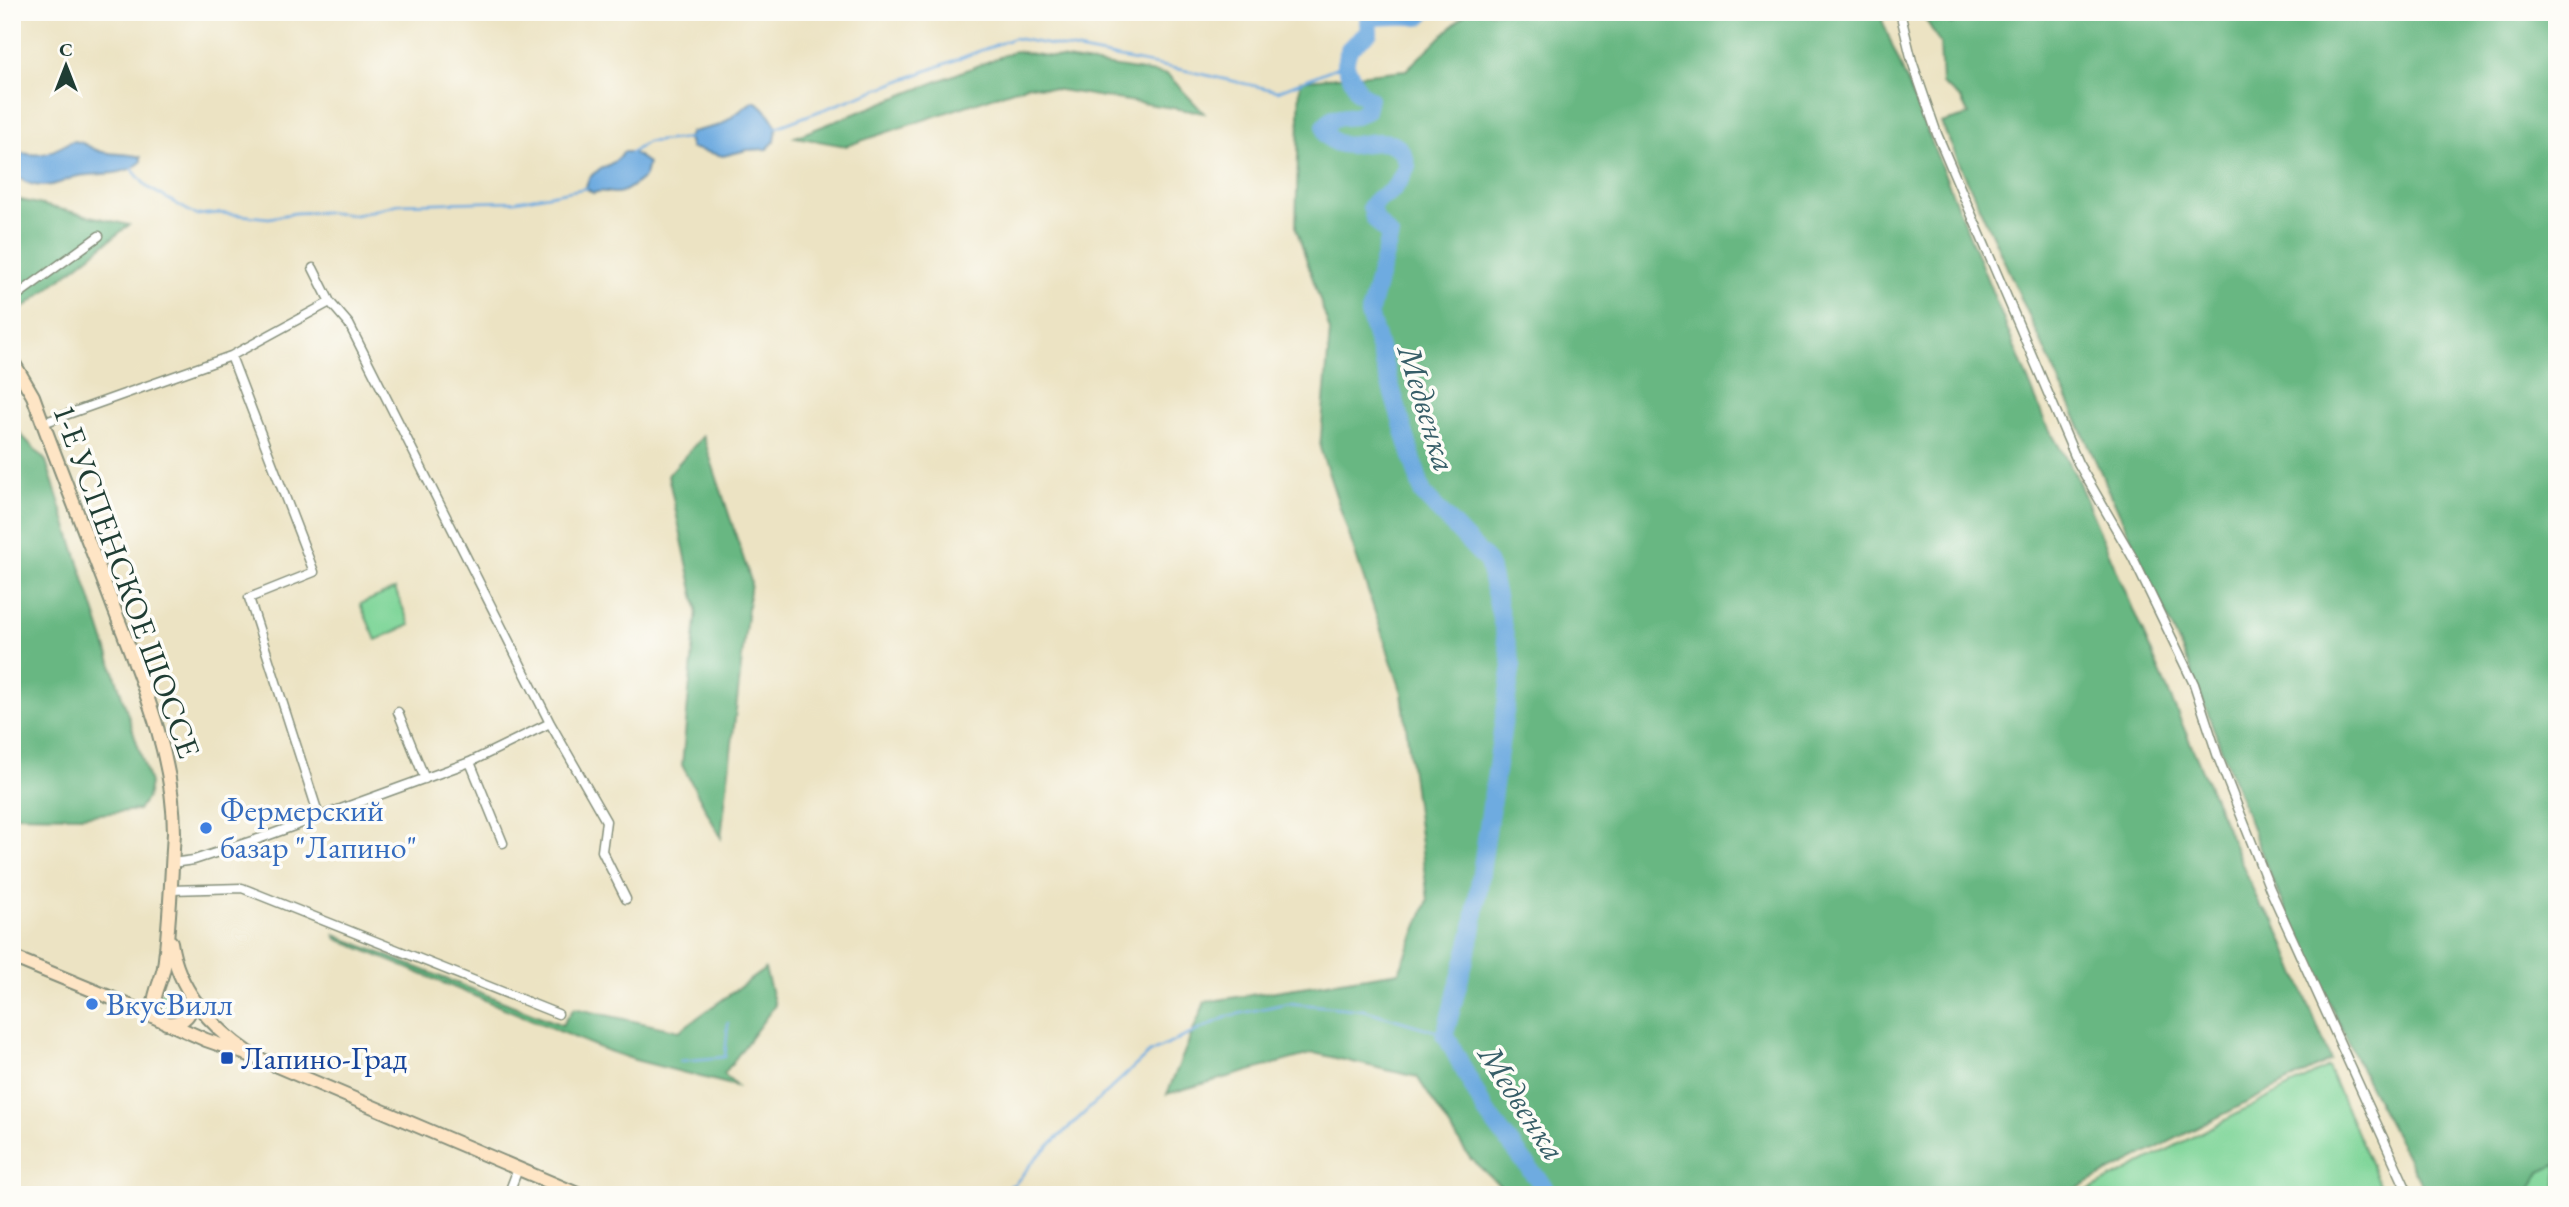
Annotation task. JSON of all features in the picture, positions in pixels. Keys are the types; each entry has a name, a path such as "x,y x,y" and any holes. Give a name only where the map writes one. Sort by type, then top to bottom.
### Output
{"main road":[{"name":"1-Е УСПЕНСКОЕ ШОССЕ","path":"12,360 33,396 131,652 165,758 174,812 169,924"},
{"path":"169,924 174,962 192,1007 187,1017 178,1023 164,1022 153,1009 163,972 169,924"},
{"path":"12,957 580,1195"},
{"path":"114,999 137,999 157,993 171,984 183,987 223,1031 258,1058"}],"street":[{"path":"1900,12 1912,61 1937,134 2078,463 2133,558 2193,684 2218,757 2270,889 2409,1195"},
{"path":"12,299 99,236"},
{"path":"313,268 330,302 349,324 550,723 607,821 603,851 626,899"},
{"path":"43,423 231,356 330,302"},
{"path":"231,356 314,572 249,598 320,816"},
{"path":"398,712 425,779"},
{"path":"172,863 194,860 425,779 470,762 550,723"},
{"path":"470,762 503,842"},
{"path":"171,890 242,888 558,1014"},
{"path":"508,1195 518,1169"}],"green space":[{"path":"1467,12 1883,12 1882,20 2045,422 2076,476 2260,906 2275,921 2331,1060 2064,1195 1510,1195 1470,1158 1417,1077 1314,1053 1167,1094 1205,1002 1399,972 1428,900 1402,693 1320,448 1330,331 1296,228 1300,81 1406,70"},
{"path":"1921,12 1941,12 1951,24 1973,12 2557,12 2557,1163 2540,1171 2528,1195 2427,1195 2364,1076 2270,875 2189,665 1941,123 1969,115 1961,99 1942,84 1940,43"},
{"path":"1015,51 1168,75 1204,113 1028,85 846,146 795,137"},
{"path":"12,198 129,225 12,317"},
{"path":"12,425 46,461 150,783 147,798 138,810 81,816 12,815"},
{"path":"703,436 751,581 721,838 682,765 697,609 668,475"},
{"path":"395,589 410,625 376,640 360,604"},
{"path":"335,935 562,1025 574,1008 679,1031 765,969 775,1005 724,1074 736,1086 635,1060 600,1048 337,939"},
{"path":"172,988 182,993 187,1003 182,1013 172,1018 162,1013 157,1003 162,993"},
{"path":"2328,1067 2384,1195 2080,1195"},
{"path":"2557,1163 2557,1195 2528,1195 2540,1171"}],"water":[{"path":"753,101 764,108 777,127 775,141 767,149 747,150 723,156 691,148 688,138 691,132 721,125"},
{"path":"72,141 104,152 141,157 141,162 119,172 76,177 45,186 25,182 12,167 12,151 43,154"},
{"path":"623,152 632,152 648,163 645,176 619,193 593,193 586,188 596,171 614,162"}],"waterway":[{"name":"Медвенка","path":"1424,12 1418,17 1372,17 1368,21 1369,32 1349,49 1345,64 1359,93 1369,99 1366,111 1356,116 1333,118 1325,126 1327,136 1337,143 1347,145 1378,142 1396,146 1407,166 1393,190 1377,199 1371,207 1374,218 1390,236 1369,314 1423,494 1488,562 1512,665 1472,933 1445,1034 1486,1112 1550,1195"},
{"path":"777,127 1014,38 1278,91 1345,64"},
{"path":"631,153 647,142 691,138"},
{"path":"131,168 147,187 196,215 219,213 269,218 321,212 356,215 398,204 516,201 587,188"},
{"path":"985,1195 1015,1184 1037,1157 1149,1053 1229,1016 1288,1003 1364,1010 1445,1034"},
{"path":"680,1061 725,1057 728,1023"}],"place":[{"name":"Фермерский базар \"Лапино\"","path":"206,828"},
{"name":"ВкусВилл","path":"92,1004"},
{"name":"Лапино-Град","path":"227,1058"}]}
